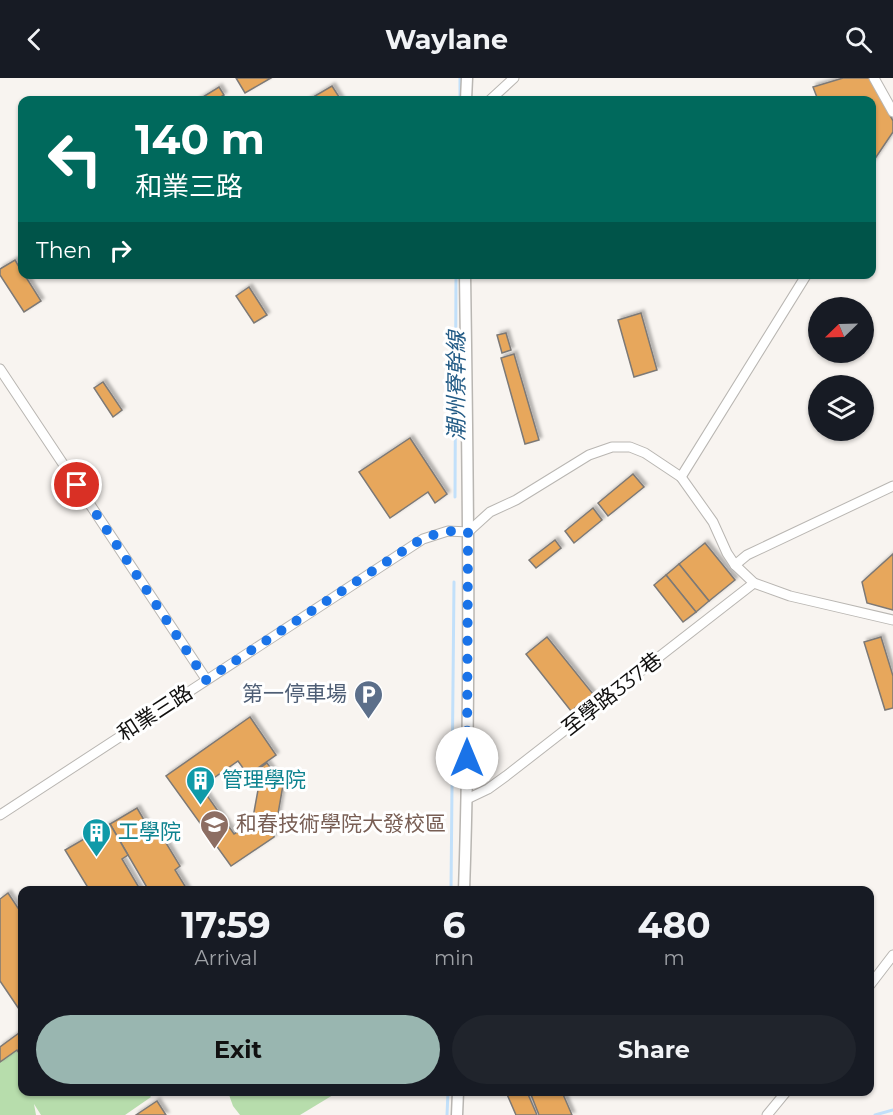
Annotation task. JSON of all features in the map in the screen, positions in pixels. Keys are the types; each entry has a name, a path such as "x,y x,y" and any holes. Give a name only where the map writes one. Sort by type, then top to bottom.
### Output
{"street":[{"path":"466,96 467,78"},
{"path":"494,96 513,78"},
{"path":"874,78 893,112"},
{"path":"464,886 467,799 468,532 465,279"},
{"path":"681,477 804,279"},
{"path":"0,369 206,680"},
{"path":"468,532 490,512 516,500 589,455 612,447 630,447 645,453 681,477 709,516 735,565 754,583 790,596 893,620"},
{"path":"735,565 747,555 893,486"},
{"name":"和業三路","path":"0,815 423,538 448,531 468,532"},
{"name":"至學路337巷","path":"467,799 507,776 754,583"},
{"path":"874,980 893,955"},
{"path":"458,1096 458,1115"},
{"path":"767,1115 783,1096"}],"green space":[{"path":"17,1050 18,1096 151,1097 125,1115 41,1115 34,1104 36,1115 0,1115 0,1062"},
{"path":"229,1096 331,1096 300,1115 240,1115"}],"building":[{"path":"236,78 271,78 245,93"},
{"path":"843,78 870,78 893,121 893,132 876,157 876,96 816,96 813,87"},
{"path":"332,86 338,96 315,96"},
{"path":"219,87 224,95 222,96 204,96"},
{"path":"15,260 18,265 18,279 27,279 41,301 24,312 0,275 0,269"},
{"path":"249,287 267,315 254,323 236,296"},
{"path":"641,313 657,370 634,377 618,320"},
{"path":"506,333 511,350 502,353 497,335"},
{"path":"514,354 539,440 525,444 501,358"},
{"path":"103,382 122,410 113,417 94,388"},
{"path":"410,438 447,494 435,503 428,492 390,518 359,472"},
{"path":"633,474 644,487 608,516 598,503"},
{"path":"593,508 602,520 574,543 565,531"},
{"path":"555,540 561,548 536,568 529,560"},
{"path":"705,543 735,580 709,601 679,564"},
{"path":"893,554 893,610 867,603 862,582"},
{"path":"679,564 709,601 696,612 666,575"},
{"path":"666,575 696,612 683,622 654,585"},
{"path":"547,637 593,694 571,711 526,654"},
{"path":"881,637 893,676 893,708 885,710 864,642"},
{"name":"管理學院","path":"250,717 276,755 248,775 238,761 201,787 234,834 252,823 258,790 249,776 267,763 283,785 274,837 231,866 166,776"},
{"path":"137,808 151,832 157,828 180,866 175,870 185,886 146,886 110,824"},
{"name":"工學院","path":"110,824 128,855 122,859 138,886 87,886 65,850"},
{"path":"8,893 18,908 18,1008 0,981 0,899"},
{"path":"18,1034 18,1052 17,1050 0,1062 0,1047"},
{"path":"508,1096 529,1096 537,1115 516,1115"},
{"path":"532,1096 564,1096 572,1115 539,1115"},
{"path":"157,1101 166,1115 136,1115"}],"waterway":[{"name":"潮州寮幹線","path":"460,78 460,96"},
{"name":"潮州寮幹線","path":"455,497 456,279"},
{"path":"451,886 454,582"},
{"path":"447,1115 448,1096"},
{"path":"875,1115 893,1110"}],"place":[{"name":"第一停車場","path":"368,720"},
{"name":"管理學院","path":"201,806"},
{"name":"和春技術學院大發校區","path":"215,850"},
{"name":"工學院","path":"97,858"}],"route":[{"path":"77,485 206,680 423,538 448,531 468,532 467,758"}]}
